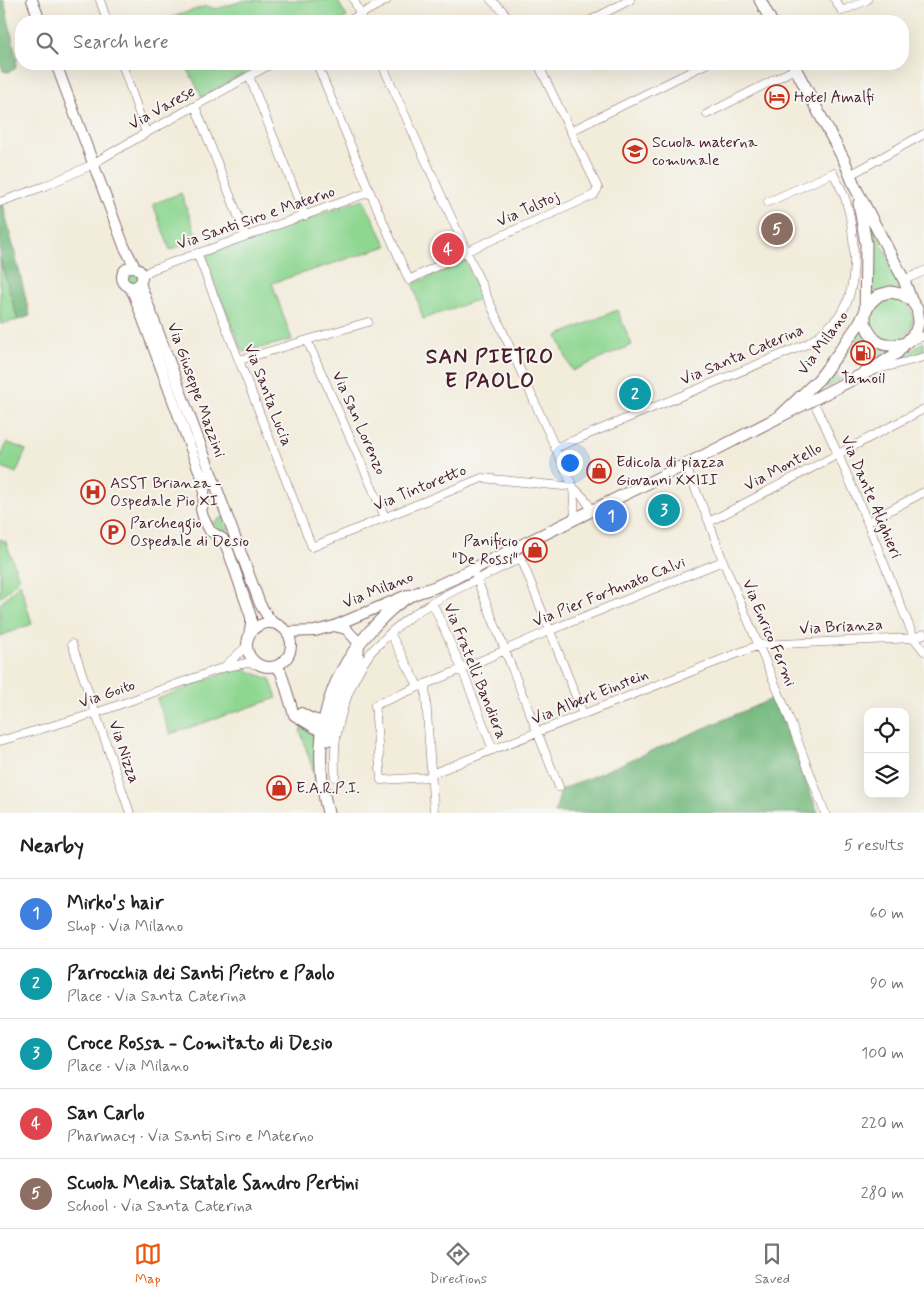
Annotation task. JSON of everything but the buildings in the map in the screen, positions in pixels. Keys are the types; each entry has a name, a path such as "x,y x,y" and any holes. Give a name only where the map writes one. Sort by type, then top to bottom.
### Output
{"main road":[{"path":"760,0 768,15"},
{"name":"Via Milano","path":"796,70 904,280 914,305"},
{"name":"Via Milano","path":"779,417 819,379 866,311 866,244 855,186"},
{"path":"890,292 902,294 914,305 919,320 916,331 906,343 887,346 877,342 869,334 865,323 866,311 871,302 880,295 890,292"},
{"name":"Via Milano","path":"328,813 320,769 322,732 326,710 340,674 359,643 387,612 411,596 473,569 869,372 897,353 906,343"},
{"name":"Via Milano","path":"335,813 329,784 327,741 335,707 348,676 368,644 389,621 434,587"}],"street":[{"path":"32,0 38,15"},
{"path":"100,0 105,15"},
{"path":"354,0 360,15"},
{"path":"365,15 386,0"},
{"path":"491,0 506,15"},
{"path":"601,15 630,0"},
{"path":"835,0 842,12 866,0"},
{"path":"58,70 124,246 136,268 140,271 141,281 137,285 129,286 123,281 124,246"},
{"path":"124,70 146,133"},
{"name":"Via Varese","path":"0,202 45,186 94,164 260,70"},
{"path":"319,70 408,280 467,251"},
{"path":"385,70 555,448 573,486 592,510"},
{"path":"541,70 571,131 694,70"},
{"path":"707,114 787,70"},
{"path":"249,76 305,216"},
{"path":"195,106 246,236"},
{"name":"Via Tolstoj","path":"467,251 594,195 598,188 571,131"},
{"path":"850,175 924,134"},
{"name":"Via Santa Caterina","path":"555,448 807,344 828,329 842,313 850,296 854,266 853,239 845,198 833,173 768,202"},
{"name":"Via Santi Siro e Materno","path":"141,281 144,275 151,270 370,192"},
{"name":"Via Santa Lucia","path":"197,253 312,547"},
{"path":"124,270 136,268"},
{"name":"Via Santi Siro e Materno","path":"136,268 151,270"},
{"path":"904,280 924,271"},
{"name":"Via Giuseppe Mazzini","path":"141,281 260,604 273,623"},
{"name":"Via Giuseppe Mazzini","path":"129,286 205,483 201,509 203,517 210,531 223,539 229,553 250,617 249,635"},
{"path":"914,305 924,320"},
{"path":"240,360 368,322"},
{"path":"906,343 924,336"},
{"name":"Via San Lorenzo","path":"307,340 385,517"},
{"path":"869,372 924,357"},
{"name":"Via Dante Alighieri","path":"817,409 868,522 914,638 924,651"},
{"name":"Via Montello","path":"709,522 924,409"},
{"name":"Via Enrico Fermi","path":"685,464 723,561 786,710 825,813"},
{"name":"Via Tintoretto","path":"312,547 482,478 573,486"},
{"path":"573,486 576,518"},
{"path":"868,522 924,492"},
{"path":"203,505 212,503 224,507"},
{"path":"335,777 336,741 343,711 354,679 370,654 406,619 432,602 522,558 583,714"},
{"name":"Via Pier Fortunato Calvi","path":"421,686 550,630 723,561"},
{"path":"473,569 559,787"},
{"name":"Via Milano","path":"287,632 315,631 334,626 404,596 434,587"},
{"name":"Via Fratelli Bandiera","path":"432,602 462,669 492,750"},
{"path":"273,623 287,632 291,645 287,658 275,666 268,667 260,665 251,658 247,646 249,635 253,629 259,625 273,623"},
{"name":"Via Milano","path":"334,626 346,629 359,643 358,659"},
{"path":"390,633 421,686 434,813"},
{"name":"Via Brianza","path":"759,645 914,638 924,634"},
{"name":"Via Nizza","path":"72,644 130,813"},
{"name":"Via Albert Einstein","path":"421,686 375,705 381,780 431,776 492,750 759,645"},
{"name":"Via Goito","path":"222,668 247,646"},
{"name":"Via Goito","path":"0,742 96,713 222,668 247,663 260,665"},
{"path":"275,666 281,672 294,715 322,732"},
{"path":"291,704 305,716 324,720"},
{"name":"Via Milano","path":"324,720 335,707"}],"green space":[{"path":"0,0 4,0 15,51 15,69 8,72 3,71 0,61"},
{"path":"246,0 337,0 346,15 178,15 206,6 216,9"},
{"path":"188,70 250,70 202,97"},
{"path":"181,193 198,239 170,250 153,204"},
{"path":"363,199 387,246 272,283 292,340 243,352 203,256"},
{"path":"3,204 30,316 18,320 0,259 0,205"},
{"path":"872,224 905,291 870,297 873,267 868,226"},
{"path":"0,259 18,320 1,324 0,321"},
{"path":"465,261 482,298 423,319 413,284"},
{"path":"132,269 137,271 139,276 137,281 132,283 127,281 125,276 127,271"},
{"path":"892,298 907,304 913,319 907,334 892,340 877,334 871,319 877,304"},
{"path":"617,310 632,345 572,371 557,336"},
{"path":"858,326 892,350 881,359 869,343 854,339"},
{"path":"924,343 924,354 900,360 902,357"},
{"path":"847,349 849,350 835,370 839,380 845,377 827,388 823,380"},
{"path":"7,442 26,450 16,473 0,466 0,460"},
{"path":"223,517 234,546 226,535 212,523"},
{"path":"0,539 6,542 19,579 0,598"},
{"path":"20,583 32,624 0,636 0,604"},
{"path":"241,668 270,679 277,698 170,734 157,699"},
{"path":"774,698 818,813 555,813 561,790"},
{"path":"305,727 315,730 318,737 318,789 300,730"}],"place":[{"name":"Hotel Amalfi","path":"777,97"},
{"name":"Scuola materna comunale","path":"635,151"},
{"name":"Scuola Media Statale Sandro Pertini","path":"777,229"},
{"name":"San Carlo","path":"448,249"},
{"name":"Tamoil","path":"863,353"},
{"name":"Parrocchia dei Santi Pietro e Paolo","path":"635,394"},
{"name":"Edicola di piazza Giovanni XXIII","path":"599,471"},
{"name":"ASST Brianza - Ospedale Pio XI","path":"93,492"},
{"name":"Croce Rossa - Comitato di Desio","path":"664,510"},
{"name":"Mirko's hair","path":"611,516"},
{"name":"Parcheggio Ospedale di Desio","path":"113,532"},
{"name":"Panificio \"De Rossi\"","path":"535,550"},
{"name":"E.A.R.P.I.","path":"279,788"}],"district":[{"name":"SAN PIETRO E PAOLO","path":"490,369"}]}
